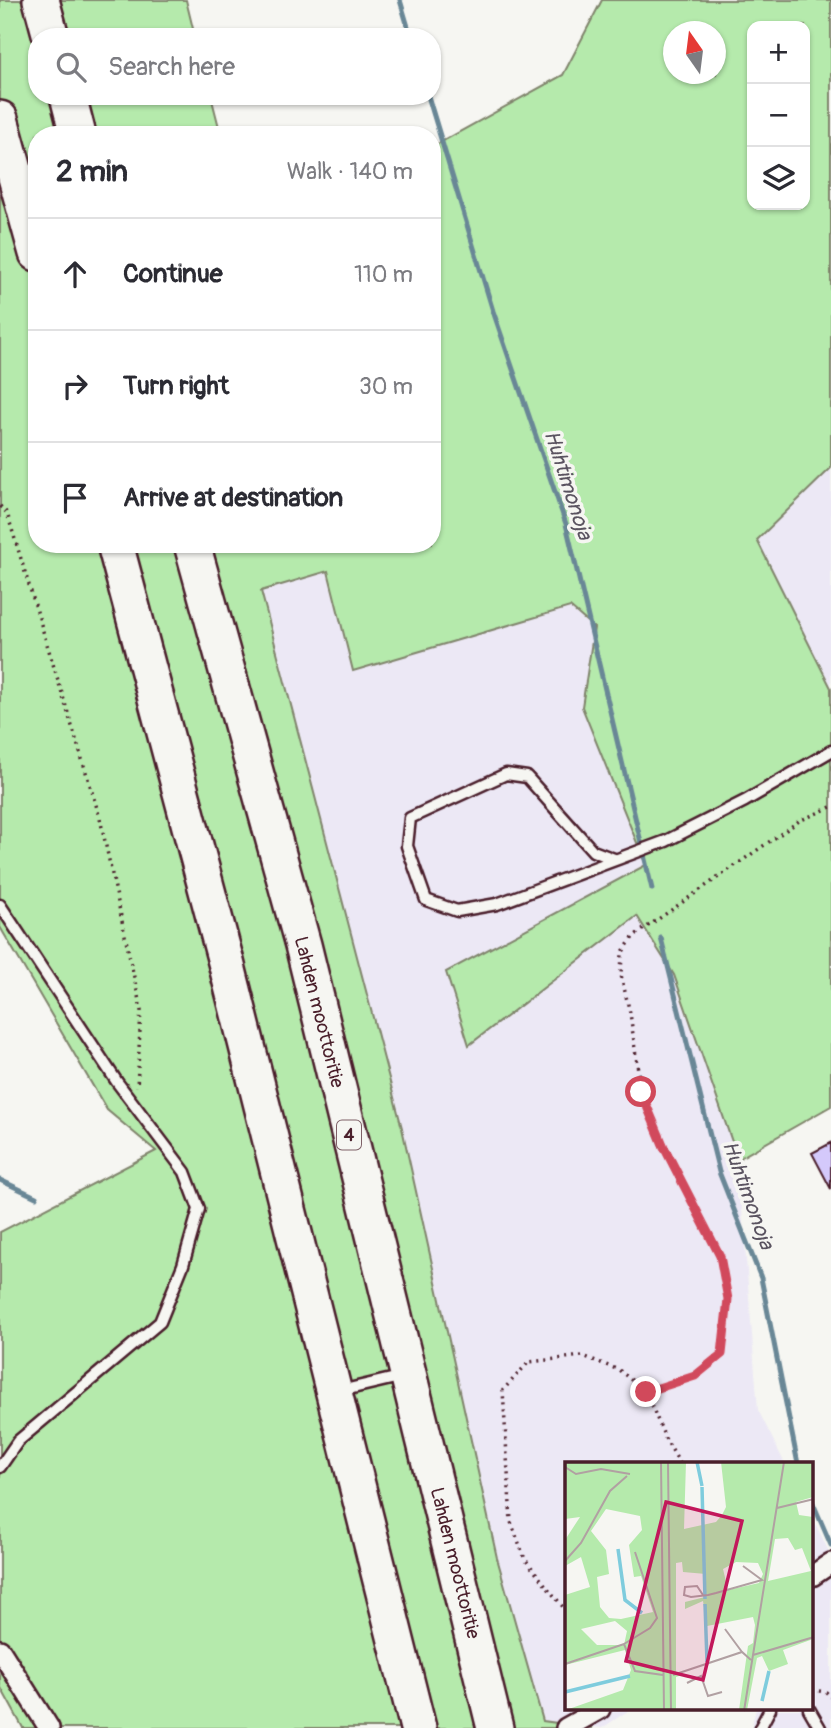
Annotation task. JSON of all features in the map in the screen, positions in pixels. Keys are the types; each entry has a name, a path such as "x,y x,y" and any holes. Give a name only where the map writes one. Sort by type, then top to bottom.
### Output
{"highway":[{"path":"41,0 49,28"},
{"path":"70,105 76,126"},
{"path":"0,118 28,220"},
{"path":"117,553 226,961 418,1728"},
{"name":"Lahden moottoritie","path":"194,553 303,945 407,1375 468,1608 495,1728"}],"street":[{"path":"814,1575 831,1563"},
{"path":"0,1650 49,1728"},
{"path":"566,1728 598,1710"}],"lane":[{"path":"614,859 593,851 527,777 506,774 410,818 407,846 426,900 457,911 497,904 654,845 745,801 831,751"},
{"path":"0,905 135,1107 185,1172 199,1209 183,1265 160,1322 18,1441 0,1467"},
{"path":"336,1392 407,1375"},
{"path":"760,1728 769,1710"},
{"path":"810,1710 820,1728"}],"path":[{"path":"0,506 7,513 100,818 141,1010 135,1107"},
{"path":"646,1392 695,1376 722,1354 728,1299 720,1256 664,1147 641,1092 630,1013 621,975 622,953 634,936 788,829 831,807"},
{"path":"565,1609 525,1559 511,1522 503,1390 529,1362 583,1356 619,1370 646,1392 665,1438 679,1462"},
{"path":"814,1689 826,1692 831,1697"}],"shaded area":[{"path":"831,468 831,688 757,540"},
{"path":"328,571 353,671 571,607 594,628 582,707 646,865 447,972 469,1045 637,916 674,975 738,1159 758,1410 784,1462 565,1462 565,1710 629,1710 602,1728 543,1721 497,1558 402,1128 261,591"},
{"path":"814,1521 831,1556 831,1728 751,1728 756,1710 814,1710"}],"green space":[{"path":"0,0 186,0 193,28 28,28 28,105 213,105 219,126 28,126 28,553 441,553 441,142 563,75 602,0 831,0 831,468 757,540 831,688 831,1106 738,1159 674,975 637,916 469,1045 446,972 646,865 582,707 594,628 570,607 353,671 328,571 261,591 402,1128 497,1558 543,1721 593,1728 23,1728 0,1686 0,1232 156,1151 107,1110 0,927"}],"building":[{"path":"831,1143 831,1189 812,1153"}],"waterway":[{"name":"Huhtimonoja","path":"400,0 408,28"},
{"name":"Huhtimonoja","path":"431,105 437,126"},
{"name":"Huhtimonoja","path":"441,139 493,311 566,524 652,889"},
{"name":"Huhtimonoja","path":"661,938 719,1172 761,1278 798,1462"},
{"path":"0,1180 36,1197"},
{"name":"Huhtimonoja","path":"814,1506 831,1545"}],"route":[{"path":"641,1092 664,1147 720,1256 728,1299 722,1354 695,1376 646,1392"}]}
